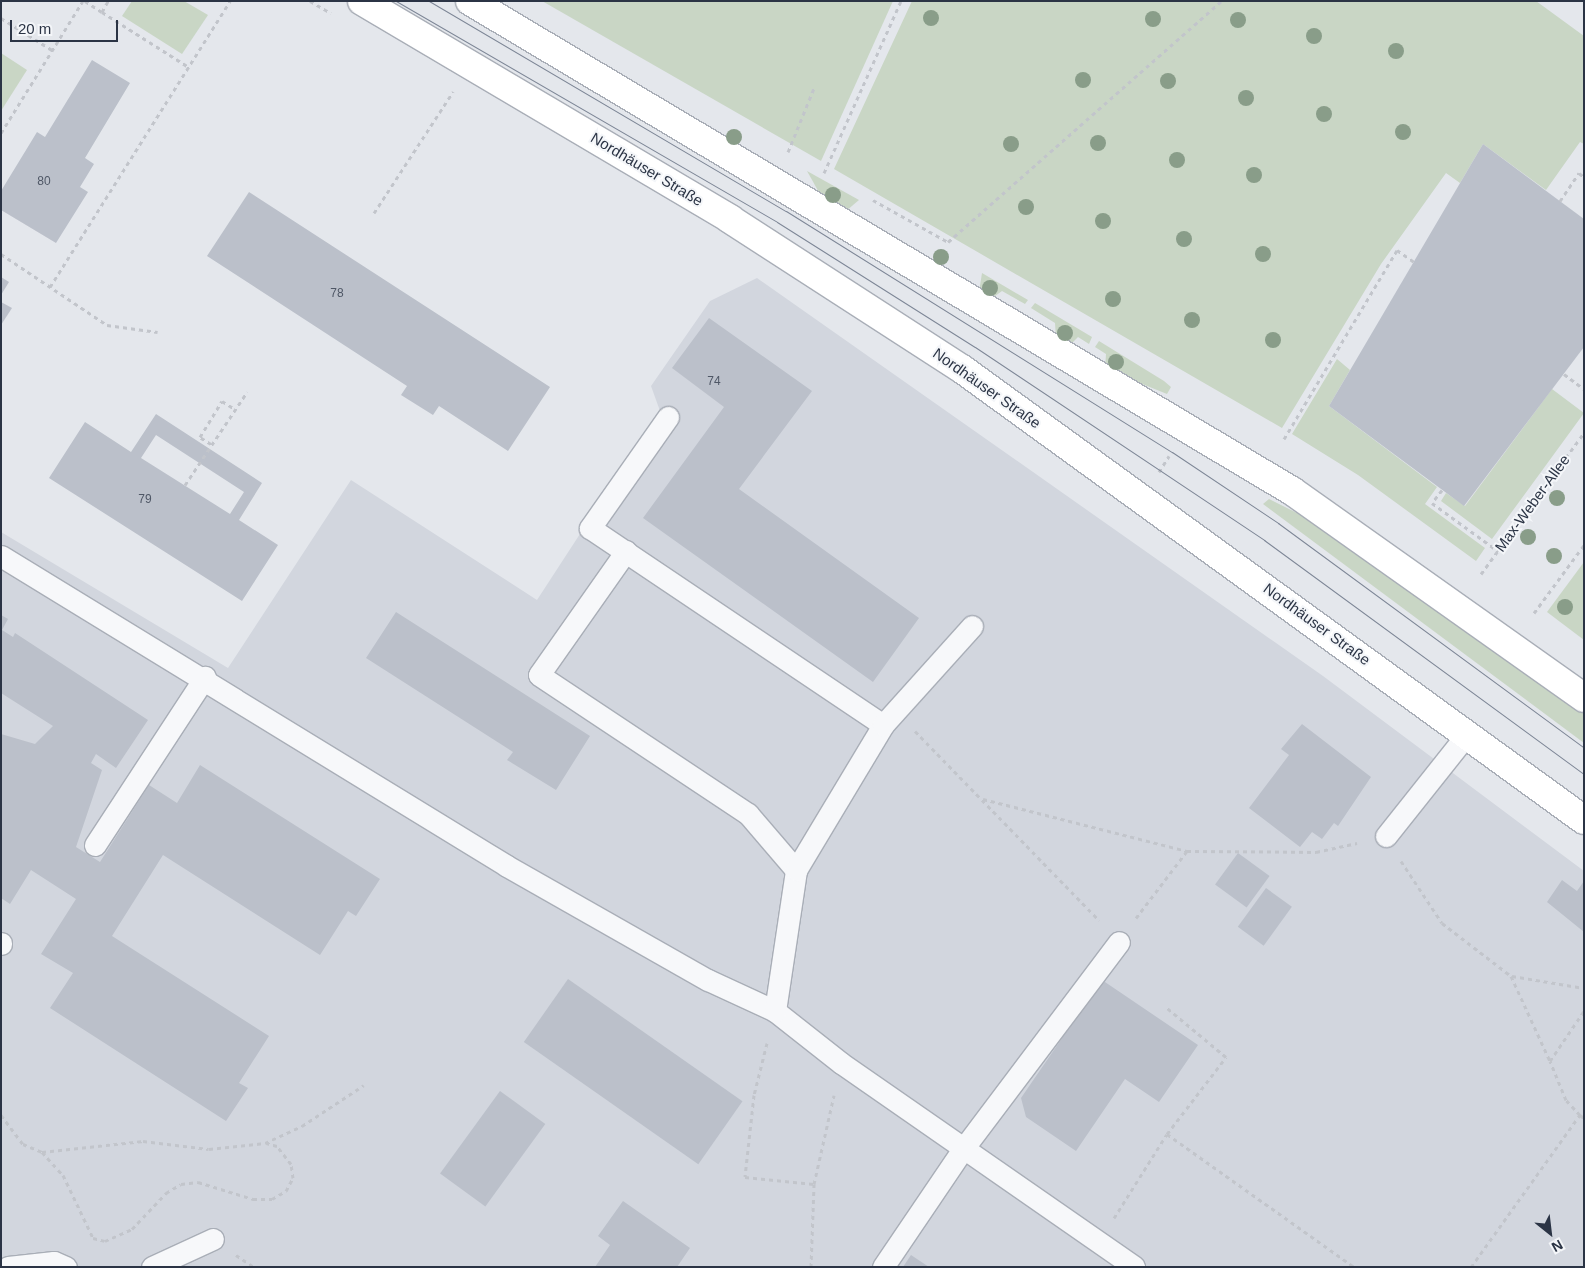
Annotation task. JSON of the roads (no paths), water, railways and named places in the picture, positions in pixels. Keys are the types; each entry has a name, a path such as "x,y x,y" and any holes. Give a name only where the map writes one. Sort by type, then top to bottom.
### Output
{"main road":[{"name":"Nordhäuser Straße","path":"362,1 730,219 962,369 1584,820"},
{"path":"470,1 1292,491 1584,698"}],"lane":[{"path":"668,417 590,528 888,718"},
{"path":"626,551 540,675 748,814 796,870"},
{"path":"1,556 206,677 507,866 708,980 775,1011 841,1063 1098,1244 1134,1267"},
{"path":"775,1011 796,870 888,718 972,626"},
{"path":"95,844 206,677"},
{"path":"1386,836 1467,734"},
{"path":"883,1267 963,1149 1119,942"},
{"path":"152,1267 213,1239"},
{"path":"8,1267 54,1262 66,1267"}],"tram line":[{"path":"396,1 777,222 975,347 1264,540 1584,774"},
{"path":"429,1 786,211 1172,452 1278,523 1584,748"}]}
